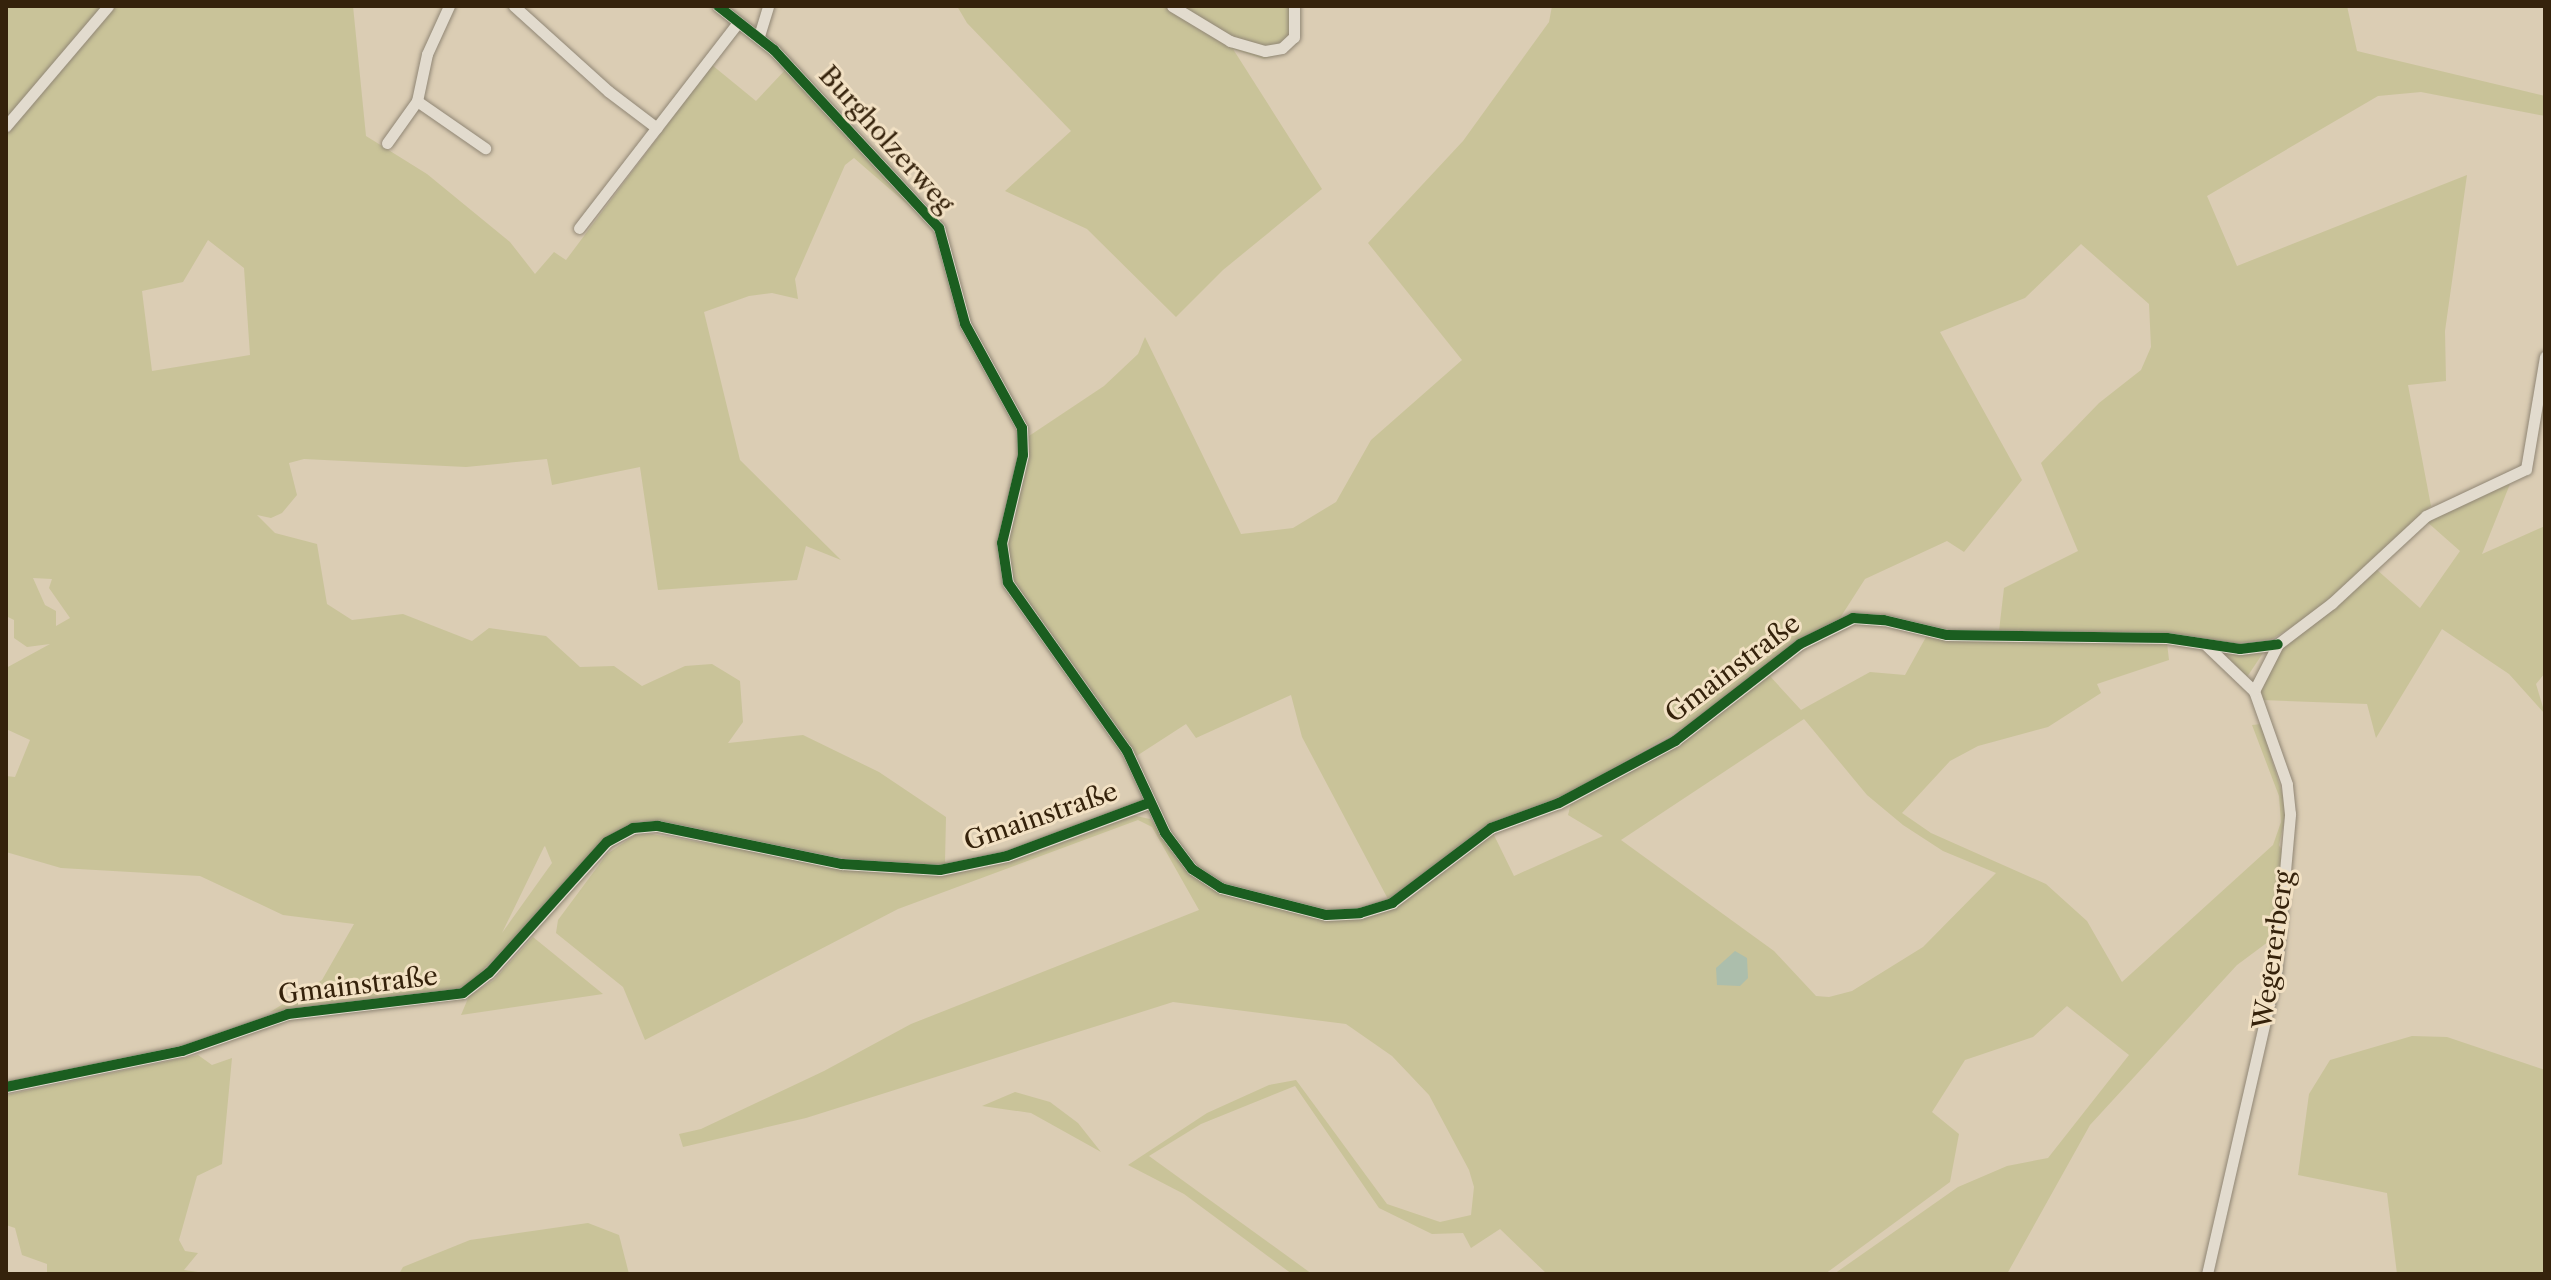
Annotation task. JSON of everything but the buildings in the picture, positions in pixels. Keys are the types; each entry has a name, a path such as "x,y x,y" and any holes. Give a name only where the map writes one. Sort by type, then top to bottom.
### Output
{"street":[{"path":"6,126 108,6"},
{"path":"387,143 417,101 427,54 449,6"},
{"path":"514,6 608,91 657,128"},
{"name":"Burgholzerweg","path":"718,6 759,36 939,228 965,324 1022,428 1023,455 1002,543 1008,583 1127,751 1149,803"},
{"path":"759,36 768,6"},
{"path":"1172,6 1230,41 1265,51 1282,48 1294,37 1294,6"},
{"path":"579,228 738,22"},
{"path":"417,101 485,148"},
{"path":"2254,691 2278,644 2332,603 2426,516 2526,469 2545,357"},
{"name":"Gmainstraße","path":"6,1087 182,1051 288,1014 463,993 482,980 607,842 633,828 658,826 842,864 940,870 1007,856 1149,803 1192,869 1210,882 1294,908 1345,916 1392,903 1491,828 1559,803 1675,741 1835,623 1869,617 1947,635 2167,638 2207,646 2278,644"},
{"name":"Wegererberg","path":"2207,646 2254,691 2287,784 2289,846 2276,972 2207,1274"}],"shaded area":[{"path":"6,6 353,6 366,136 427,174 510,242 535,274 554,252 566,260 712,65 756,101 787,68 930,224 854,158 845,165 795,279 798,299 772,293 749,296 704,312 740,460 841,560 806,546 797,580 658,590 640,467 552,485 547,459 466,467 304,459 289,463 297,495 282,513 271,518 257,515 275,533 317,544 327,604 352,620 403,614 472,641 489,628 546,636 580,667 614,666 642,686 685,666 712,664 740,681 743,722 728,743 803,735 879,772 946,817 945,862 955,865 872,863 641,820 599,843 550,901 471,982 456,990 270,1012 322,980 354,924 283,915 200,876 61,868 6,852 6,776 15,777 30,740 6,729 6,668 50,644 27,647 14,638 14,620 6,616","holes":["208,240 244,268 250,355 152,371 142,291 183,282","33,578 52,579 49,588 70,618 56,626 56,611 45,605","545,846 552,863 502,933"]},
{"path":"957,6 1296,6 1297,38 1285,53 1264,59 1233,49 1322,189 1223,270 1176,317 1087,229 1005,191 1071,131 967,23"},
{"path":"1552,6 2347,6 2357,51 2545,96 2545,116 2421,92 2378,96 2207,196 2237,266 2467,175 2445,331 2446,381 2408,385 2431,506 2315,613 2272,639 2228,644 1999,631 2004,588 2078,551 2041,463 2099,403 2141,370 2151,347 2149,304 2081,244 2025,298 1940,332 2022,480 1964,552 1947,541 1865,579 1840,618 1804,637 1712,711 1573,791 1480,829 1389,901 1302,737 1291,695 1196,738 1186,724 1135,757 1014,584 1008,567 1009,524 1029,436 1104,386 1138,354 1145,337 1241,534 1293,528 1336,502 1371,440 1462,360 1368,243 1463,141 1549,22"},
{"path":"2510,484 2482,554 2545,526 2545,673 2536,684 2545,714 2509,674 2442,629 2376,738 2367,704 2261,700 2259,687 2280,649 2376,569 2420,608 2460,551 2426,521 2462,498"},
{"path":"1926,637 2167,643 2169,660 2097,684 2101,693 2048,727 1978,746 1950,761 1902,813 1931,833 2046,884 2087,921 2122,982 2273,845 2281,822 2279,796 2252,725 2261,724 2287,809 2279,845 2283,853 2276,936 2237,965 2090,1125 2007,1274 1834,1274 1958,1187 2007,1166 2048,1158 2129,1055 2067,1006 2033,1037 1965,1060 1932,1112 1959,1134 1950,1182 1825,1274 1547,1274 1500,1229 1471,1248 1463,1233 1432,1234 1379,1208 1295,1086 1201,1124 1149,1156 1312,1274 1292,1274 1184,1194 1128,1165 1207,1113 1269,1085 1296,1080 1387,1204 1440,1222 1471,1215 1474,1187 1469,1170 1429,1095 1392,1056 1346,1024 1173,1002 806,1118 683,1147 679,1134 701,1129 824,1071 911,1024 1199,910 1152,827 1138,820 898,909 645,1040 623,987 556,933 558,920 607,854 635,835 652,834 862,871 933,874 1021,855 1127,814 1150,819 1194,876 1292,911 1379,912 1435,879 1492,831 1514,876 1603,836 1568,815 1572,799 1692,736 1768,674 1801,710 1870,672 1905,675","holes":["1804,719 1867,795 1903,825 1943,851 1996,873 1923,947 1852,991 1829,997 1816,996 1774,951 1621,840"]},
{"path":"2265,650 2247,677 2223,653 2224,652"},
{"path":"533,937 603,994 461,1015 469,996 494,980"},
{"path":"1735,951 1747,958 1748,978 1740,986 1717,985 1716,968"},
{"path":"2412,1036 2447,1037 2545,1070 2545,1274 2397,1274 2387,1193 2298,1175 2309,1094 2330,1060"},
{"path":"198,1055 212,1065 232,1058 222,1164 197,1176 179,1240 185,1251 198,1253 184,1270 212,1274 47,1274 47,1264 22,1255 15,1228 6,1225 6,1095"},
{"path":"1015,1092 1050,1102 1078,1123 1101,1152 1031,1113 982,1106"},
{"path":"588,1223 619,1235 629,1274 399,1274 403,1267 470,1240"}],"cycle path":[{"path":"718,6 774,50 939,228 965,324 1022,428 1023,455 1002,543 1008,583 1127,751 1165,833 1192,869 1221,888 1326,915 1360,913 1392,903 1491,828 1559,803 1675,741 1800,644 1853,618 1884,620 1947,635 2167,638 2240,649 2278,644"},
{"path":"6,1087 182,1051 288,1014 463,993 489,973 607,842 633,828 658,826 842,864 940,870 1007,856 1149,803"}]}
